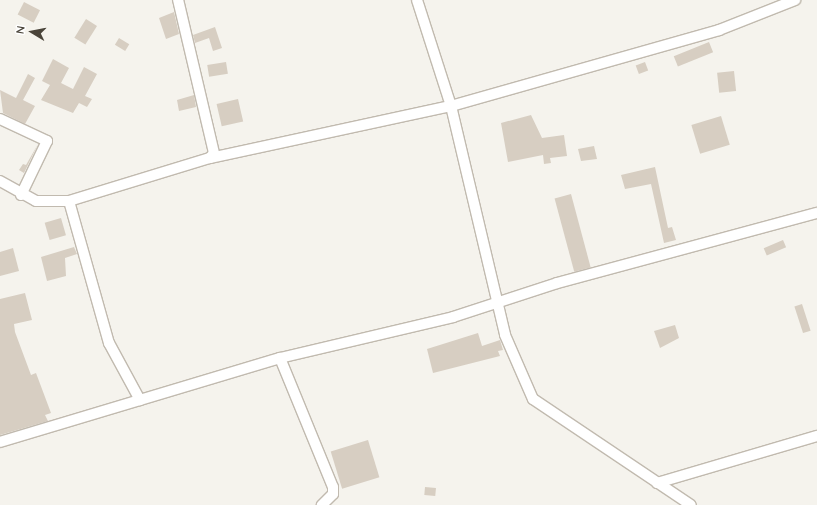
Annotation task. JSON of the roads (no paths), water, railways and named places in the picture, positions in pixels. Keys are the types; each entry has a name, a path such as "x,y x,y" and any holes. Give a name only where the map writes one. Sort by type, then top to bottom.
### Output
{"street":[{"path":"178,0 215,146 210,158"},
{"path":"417,0 451,106 505,334 533,399 599,440 657,483 691,505"},
{"path":"0,181 22,195 36,201 69,202 210,158 451,106 719,30 795,0"},
{"path":"0,119 47,141 22,195"},
{"path":"69,202 110,343 140,400"},
{"path":"0,442 280,358 390,334 498,304 557,283 817,213"},
{"path":"280,358 333,487 333,494 322,505"},
{"path":"657,483 817,436"}]}
